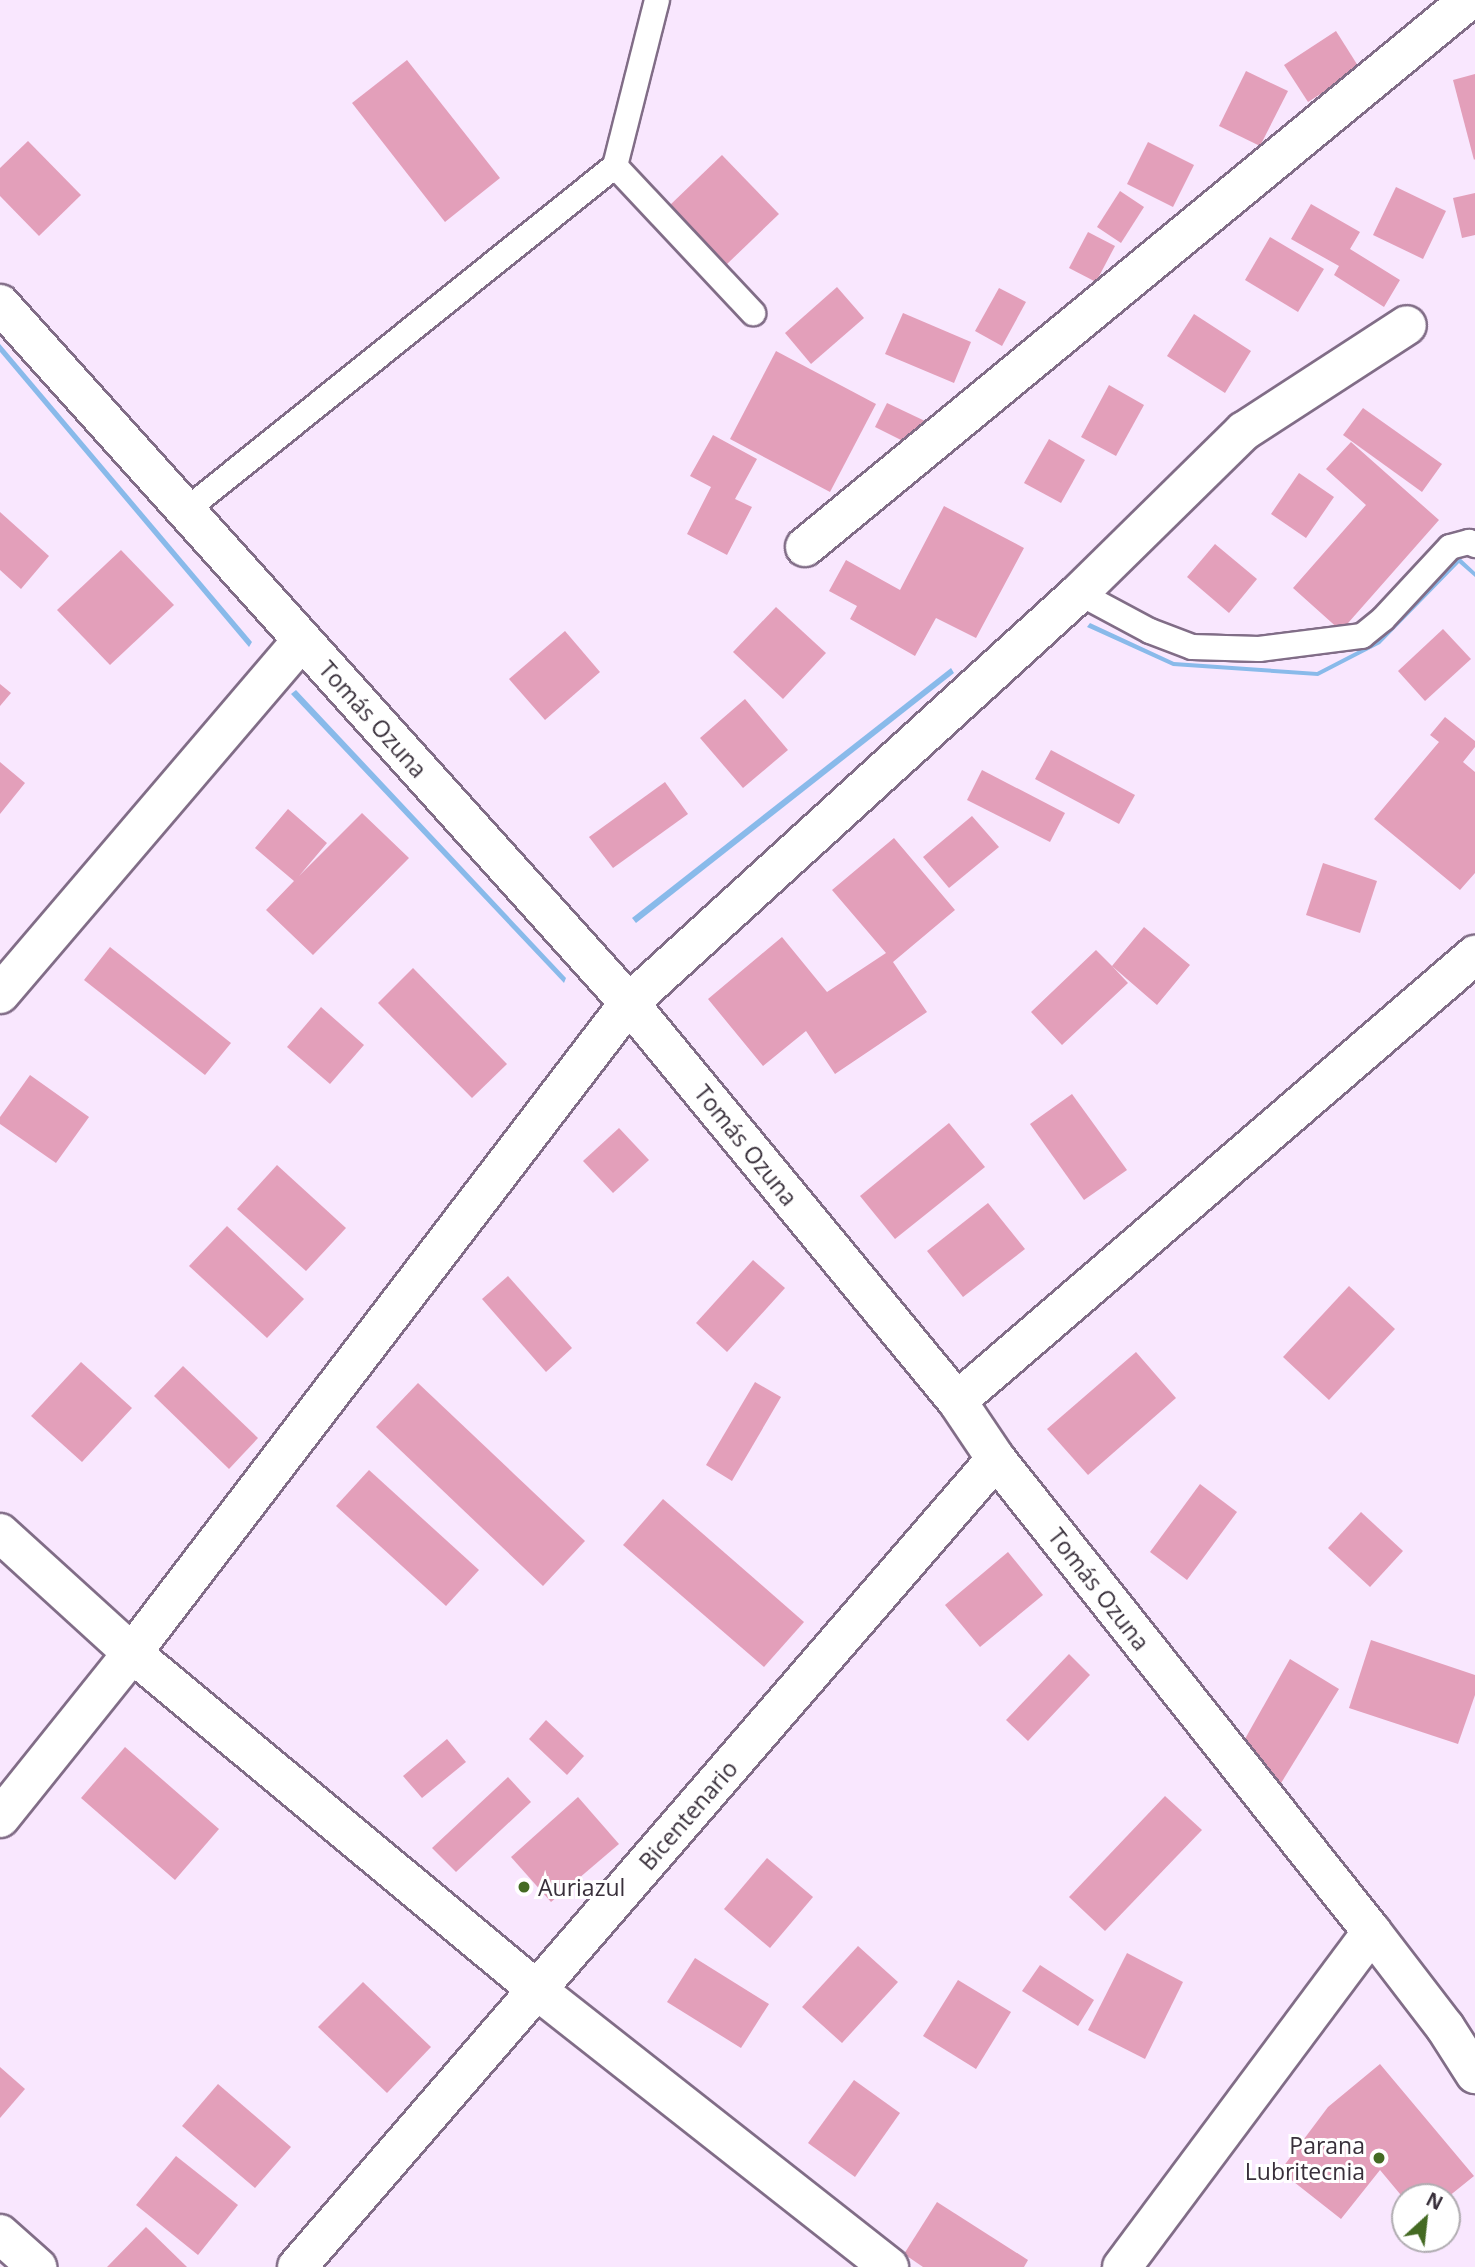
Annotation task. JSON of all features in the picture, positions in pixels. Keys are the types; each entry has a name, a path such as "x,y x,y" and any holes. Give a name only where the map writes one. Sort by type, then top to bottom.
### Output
{"street":[{"path":"804,547 1469,0"},
{"name":"Tomás Ozuna","path":"0,304 629,1003 957,1401 996,1459 1372,1932 1445,2027 1475,2074"},
{"path":"0,1818 132,1653 629,1003 1079,593 1244,431 1407,326"},
{"path":"0,994 302,640"},
{"path":"957,1401 1475,956"},
{"name":"Bicentenario","path":"297,2267 996,1459"},
{"path":"0,1534 132,1653 537,1990 889,2267"},
{"path":"1122,2267 1372,1932"},
{"name":"Tomás Ozuna","path":"1445,2027 1475,2055"},
{"path":"0,2234 37,2267"}],"lane":[{"path":"185,511 615,166 657,0"},
{"path":"615,166 754,313"},
{"path":"1079,593 1150,631 1192,647 1272,647 1362,636 1383,619 1450,547 1469,542 1475,545"}],"water":[{"path":"0,344 252,642 249,647 0,352"},
{"path":"1459,557 1475,572 1475,577 1459,563 1380,644 1318,676 1173,666 1087,627 1090,623 1174,662 1317,672 1377,641"},
{"path":"951,668 954,673 636,923 632,918"},
{"path":"296,690 566,978 564,983 291,694"}],"building":[{"path":"1336,31 1360,69 1308,102 1284,65"},
{"path":"407,60 500,178 445,222 352,103"},
{"path":"1246,71 1288,91 1260,146 1219,126"},
{"path":"1475,74 1475,159 1474,160 1453,80"},
{"path":"28,141 81,195 39,236 0,196 0,168"},
{"path":"1148,142 1194,165 1173,207 1127,184"},
{"path":"722,155 779,214 726,265 669,206"},
{"path":"1396,187 1446,211 1423,259 1373,235"},
{"path":"1120,191 1144,207 1121,243 1097,227"},
{"path":"1475,193 1475,235 1462,238 1453,198"},
{"path":"1311,204 1360,232 1350,249 1400,280 1384,307 1334,275 1339,266 1291,239"},
{"path":"1088,232 1115,246 1096,282 1069,268"},
{"path":"1270,237 1324,269 1298,312 1245,280"},
{"path":"837,287 864,318 811,364 785,333"},
{"path":"999,288 1026,302 1002,346 975,331"},
{"path":"903,313 971,342 954,383 885,354"},
{"path":"1194,314 1251,351 1225,393 1167,356"},
{"path":"776,351 876,404 830,492 730,439"},
{"path":"1109,385 1144,405 1116,456 1081,437"},
{"path":"887,403 925,421 913,446 875,427"},
{"path":"1363,408 1442,464 1422,492 1343,435"},
{"path":"713,435 757,459 735,499 752,507 727,555 687,534 711,487 690,476"},
{"path":"1049,439 1085,460 1061,503 1024,483"},
{"path":"1351,442 1439,520 1341,631 1293,588 1366,505 1326,469"},
{"path":"1299,473 1334,497 1306,538 1271,514"},
{"path":"944,506 1024,548 976,638 936,618 915,656 850,619 857,606 829,591 846,560 900,590"},
{"path":"0,512 49,556 21,589 0,570"},
{"path":"1215,544 1257,579 1229,613 1187,577"},
{"path":"121,550 174,605 110,665 57,610"},
{"path":"776,607 826,653 783,699 733,652"},
{"path":"1443,629 1471,659 1425,701 1398,671"},
{"path":"565,631 600,672 545,720 509,679"},
{"path":"0,684 11,693 0,706"},
{"path":"745,699 788,750 743,788 700,738"},
{"path":"1445,717 1475,741 1475,747 1463,762 1475,772 1475,873 1460,890 1374,819 1439,742 1430,735"},
{"path":"1051,750 1135,795 1119,824 1035,779"},
{"path":"0,762 25,783 0,814"},
{"path":"982,770 1065,813 1050,842 967,800"},
{"path":"665,782 688,814 613,868 589,837"},
{"path":"288,809 327,843 299,876 362,813 409,858 313,955 266,910 294,881 255,848"},
{"path":"972,816 999,847 949,888 923,857"},
{"path":"894,838 955,910 893,962 927,1012 835,1074 806,1031 763,1066 708,999 782,937 827,992 886,953 832,890"},
{"path":"1323,863 1377,881 1360,933 1306,915"},
{"path":"1144,927 1190,965 1157,1005 1112,966"},
{"path":"110,947 231,1043 205,1075 84,980"},
{"path":"1096,950 1128,983 1062,1045 1031,1012"},
{"path":"413,968 507,1064 472,1098 378,1003"},
{"path":"321,1007 364,1045 330,1084 287,1047"},
{"path":"30,1075 89,1117 56,1163 0,1124 0,1117"},
{"path":"1072,1094 1127,1170 1084,1200 1030,1124"},
{"path":"949,1123 985,1167 895,1239 860,1196"},
{"path":"619,1128 649,1160 613,1193 583,1161"},
{"path":"277,1165 346,1228 306,1271 237,1209"},
{"path":"988,1203 1025,1249 963,1297 927,1251"},
{"path":"227,1226 304,1299 267,1338 189,1266"},
{"path":"753,1260 785,1288 727,1352 696,1323"},
{"path":"508,1276 572,1348 546,1372 482,1299"},
{"path":"1349,1286 1395,1329 1329,1400 1283,1357"},
{"path":"1136,1352 1176,1398 1088,1475 1047,1429"},
{"path":"81,1362 132,1408 82,1462 31,1416"},
{"path":"183,1366 258,1438 229,1469 154,1396"},
{"path":"755,1382 781,1397 732,1481 706,1465"},
{"path":"418,1383 585,1541 543,1586 376,1427"},
{"path":"369,1470 479,1570 446,1606 336,1506"},
{"path":"1200,1484 1237,1512 1187,1580 1150,1552"},
{"path":"663,1499 804,1622 764,1667 623,1545"},
{"path":"1361,1512 1403,1551 1370,1587 1328,1548"},
{"path":"1008,1552 1043,1595 980,1647 945,1605"},
{"path":"1371,1640 1475,1675 1475,1695 1458,1744 1349,1708"},
{"path":"1069,1654 1090,1675 1028,1741 1006,1720"},
{"path":"1290,1659 1339,1689 1278,1788 1237,1753"},
{"path":"546,1720 584,1756 567,1775 529,1739"},
{"path":"447,1739 466,1762 422,1798 403,1776"},
{"path":"125,1747 219,1829 175,1880 81,1798"},
{"path":"508,1777 531,1802 456,1872 432,1848"},
{"path":"1165,1796 1202,1830 1105,1931 1069,1897"},
{"path":"578,1797 619,1844 551,1902 511,1857"},
{"path":"767,1858 813,1897 770,1948 724,1909"},
{"path":"858,1946 898,1982 842,2043 802,2007"},
{"path":"1127,1953 1183,1982 1145,2059 1088,2030"},
{"path":"695,1958 769,2004 741,2048 667,2002"},
{"path":"1040,1965 1094,2000 1078,2026 1022,1991"},
{"path":"958,1980 1011,2012 976,2069 923,2036"},
{"path":"363,1982 431,2047 387,2093 318,2027"},
{"path":"1380,2064 1474,2176 1461,2186 1461,2183 1391,2183 1380,2170 1341,2219 1280,2171 1328,2107"},
{"path":"0,2067 25,2089 0,2118"},
{"path":"854,2080 900,2113 855,2177 808,2143"},
{"path":"218,2084 291,2147 255,2188 182,2126"},
{"path":"176,2156 238,2205 198,2255 136,2205"},
{"path":"937,2202 1028,2260 1024,2267 923,2267 904,2254"},
{"path":"146,2227 187,2267 107,2267"}],"place":[{"name":"Auriazul","path":"524,1887"},
{"name":"Parana Lubritecnia","path":"1379,2158"}]}
